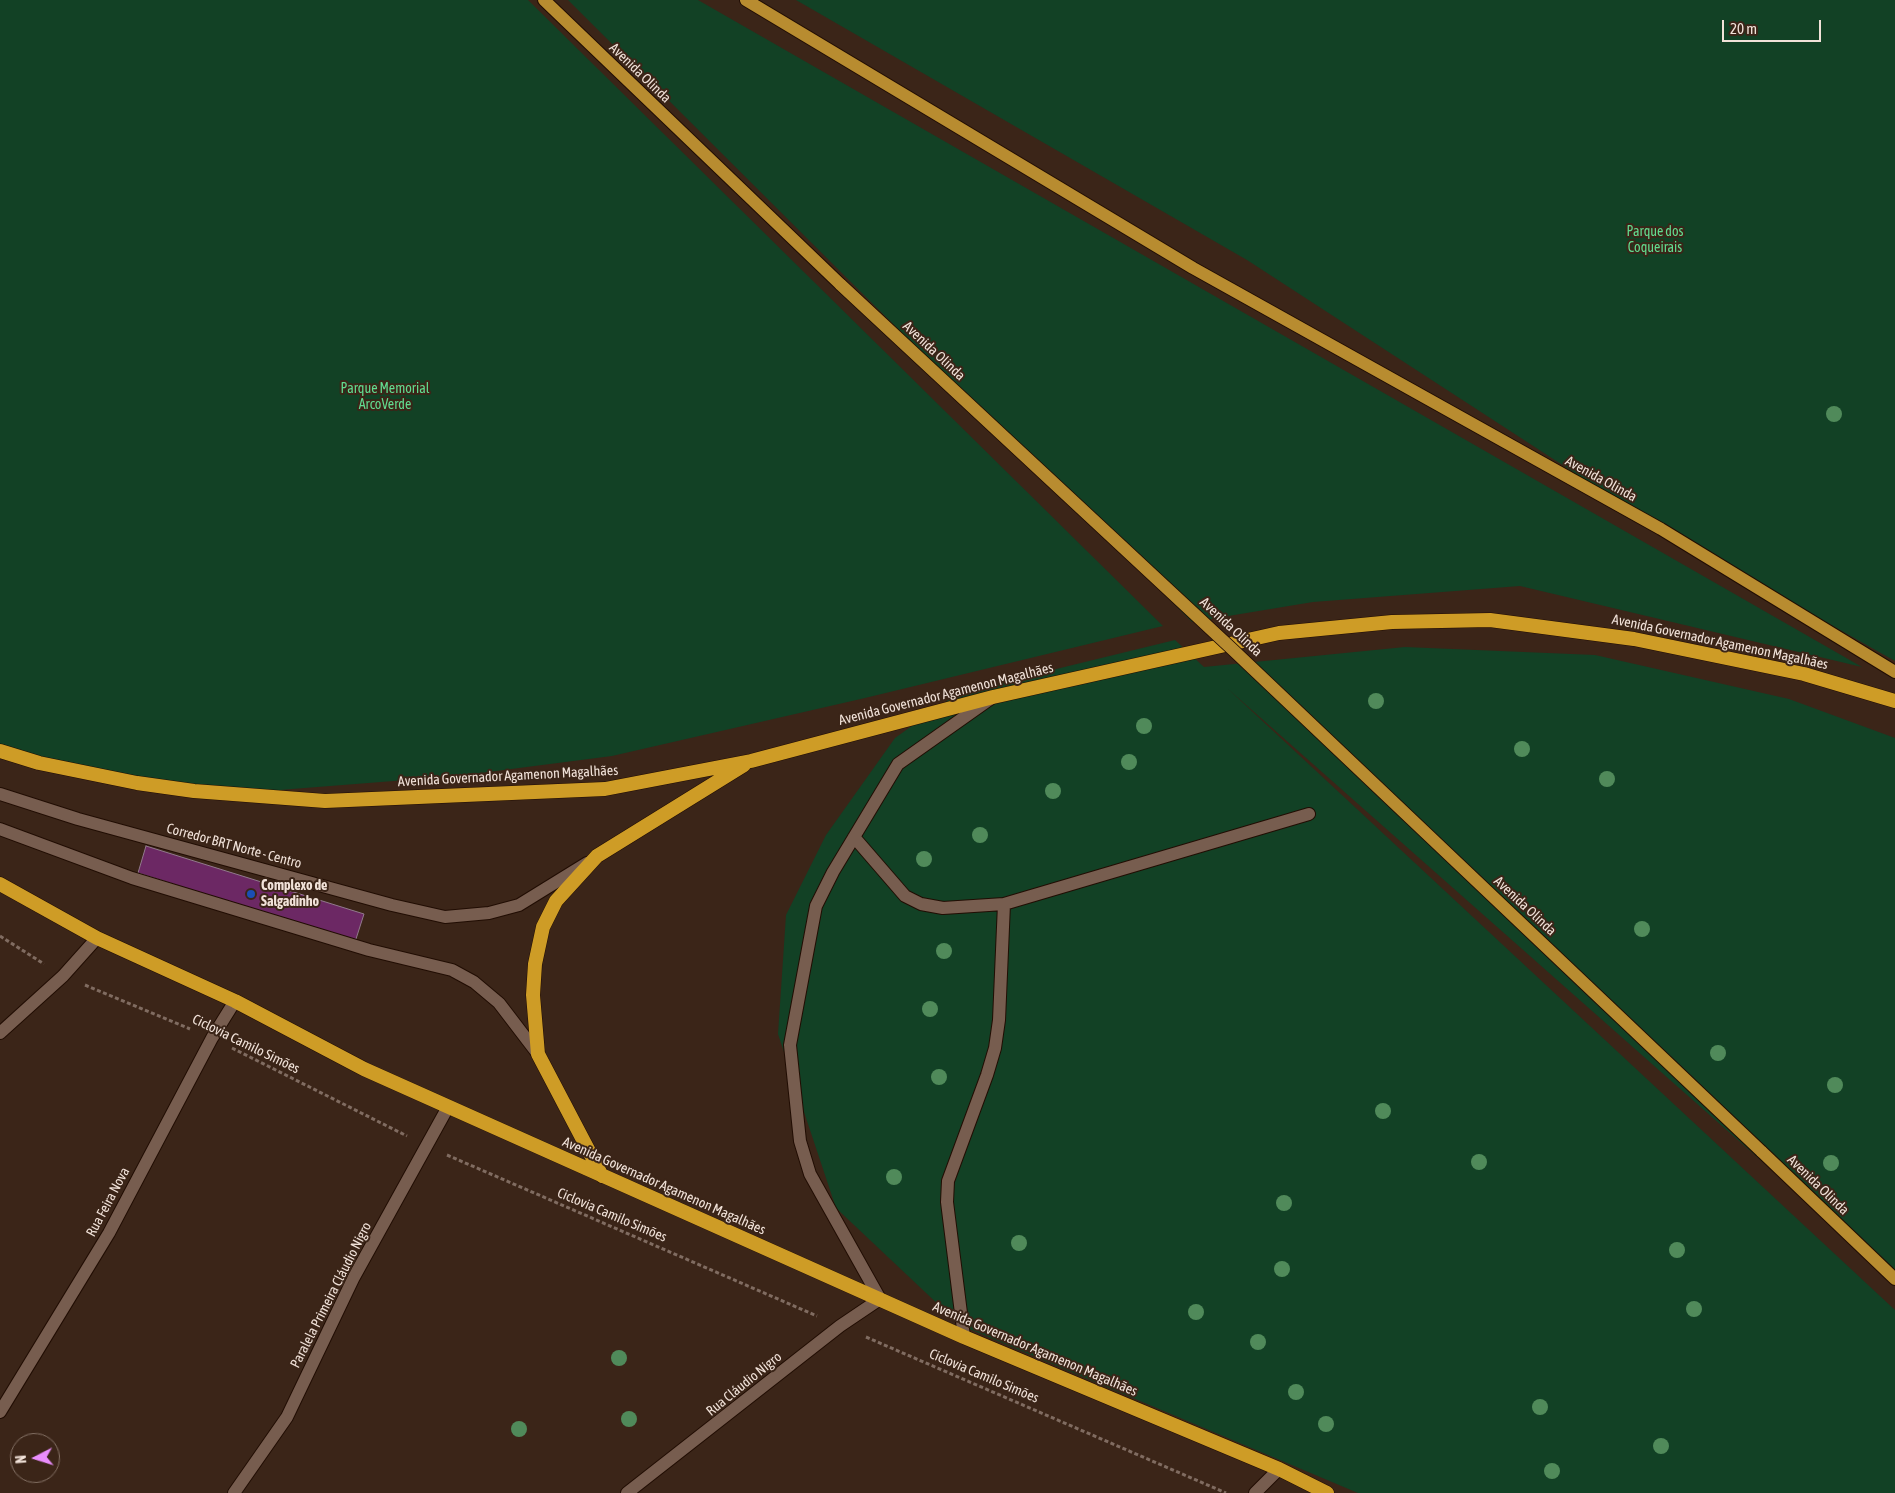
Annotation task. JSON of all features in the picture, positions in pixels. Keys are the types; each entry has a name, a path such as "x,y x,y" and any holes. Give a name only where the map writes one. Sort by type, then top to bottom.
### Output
{"highway":[{"name":"Avenida Governador Agamenon Magalhães","path":"0,751 39,763 86,774 184,790 325,801 605,789 751,761 993,697 1279,633 1392,622 1490,620 1634,638 1804,674 1895,701"},
{"path":"602,1176 538,1054 533,995 535,964 543,927 556,901 597,856 751,761"},
{"name":"Avenida Governador Agamenon Magalhães","path":"0,884 97,938 234,1001 364,1070 964,1337 1278,1470 1327,1493"}],"main road":[{"name":"Avenida Olinda","path":"544,0 842,285 1238,654 1895,1279"},
{"name":"Avenida Olinda","path":"746,0 1193,268 1661,529 1895,672"}],"street":[{"path":"880,1300 810,1174 800,1141 790,1045 816,906 833,872 898,764 993,697"},
{"name":"Corredor BRT Norte - Centro","path":"0,794 87,822 392,905 445,917 489,913 519,905 597,856"},
{"path":"854,837 905,896 921,904 944,908 1004,904 1309,814"},
{"path":"0,830 132,878 369,950 452,970 474,982 499,1003 538,1054"},
{"path":"964,1337 947,1202 948,1181 995,1048 999,1020 1004,904"},
{"path":"0,1033 64,976 97,938"},
{"name":"Rua Feira Nova","path":"0,1412 110,1233 212,1038 234,1001"},
{"name":"Paralela Primeira Cláudio Nigro","path":"234,1493 287,1417 354,1277 428,1147 448,1107"},
{"name":"Rua Cláudio Nigro","path":"628,1493 840,1326 880,1300"},
{"path":"1255,1493 1278,1470"}],"path":[{"name":"Ciclovia Camilo Simões","path":"0,936 64,976 212,1038 428,1147 1226,1493"}],"green space":[{"name":"Parque Memorial ArcoVerde","path":"0,0 528,0 1163,626 865,698 612,756 457,776 216,795 23,765 0,754"},
{"path":"568,0 698,0 1862,667 1520,586 1313,602 1192,622"},
{"name":"Parque dos Coqueirais","path":"796,0 1895,0 1895,661 1661,529 1247,260"},
{"path":"1175,640 1204,667 1405,647 1595,655 1789,699 1895,738 1895,1279 1227,688 1895,1310 1895,1493 1358,1493 960,1325 836,1208 778,1034 786,915 826,835 895,738 958,693"}],"building":[{"name":"Complexo de Salgadinho","path":"146,846 364,914 355,942 138,873"}],"place":[{"name":"Complexo de Salgadinho","path":"251,894"}]}
